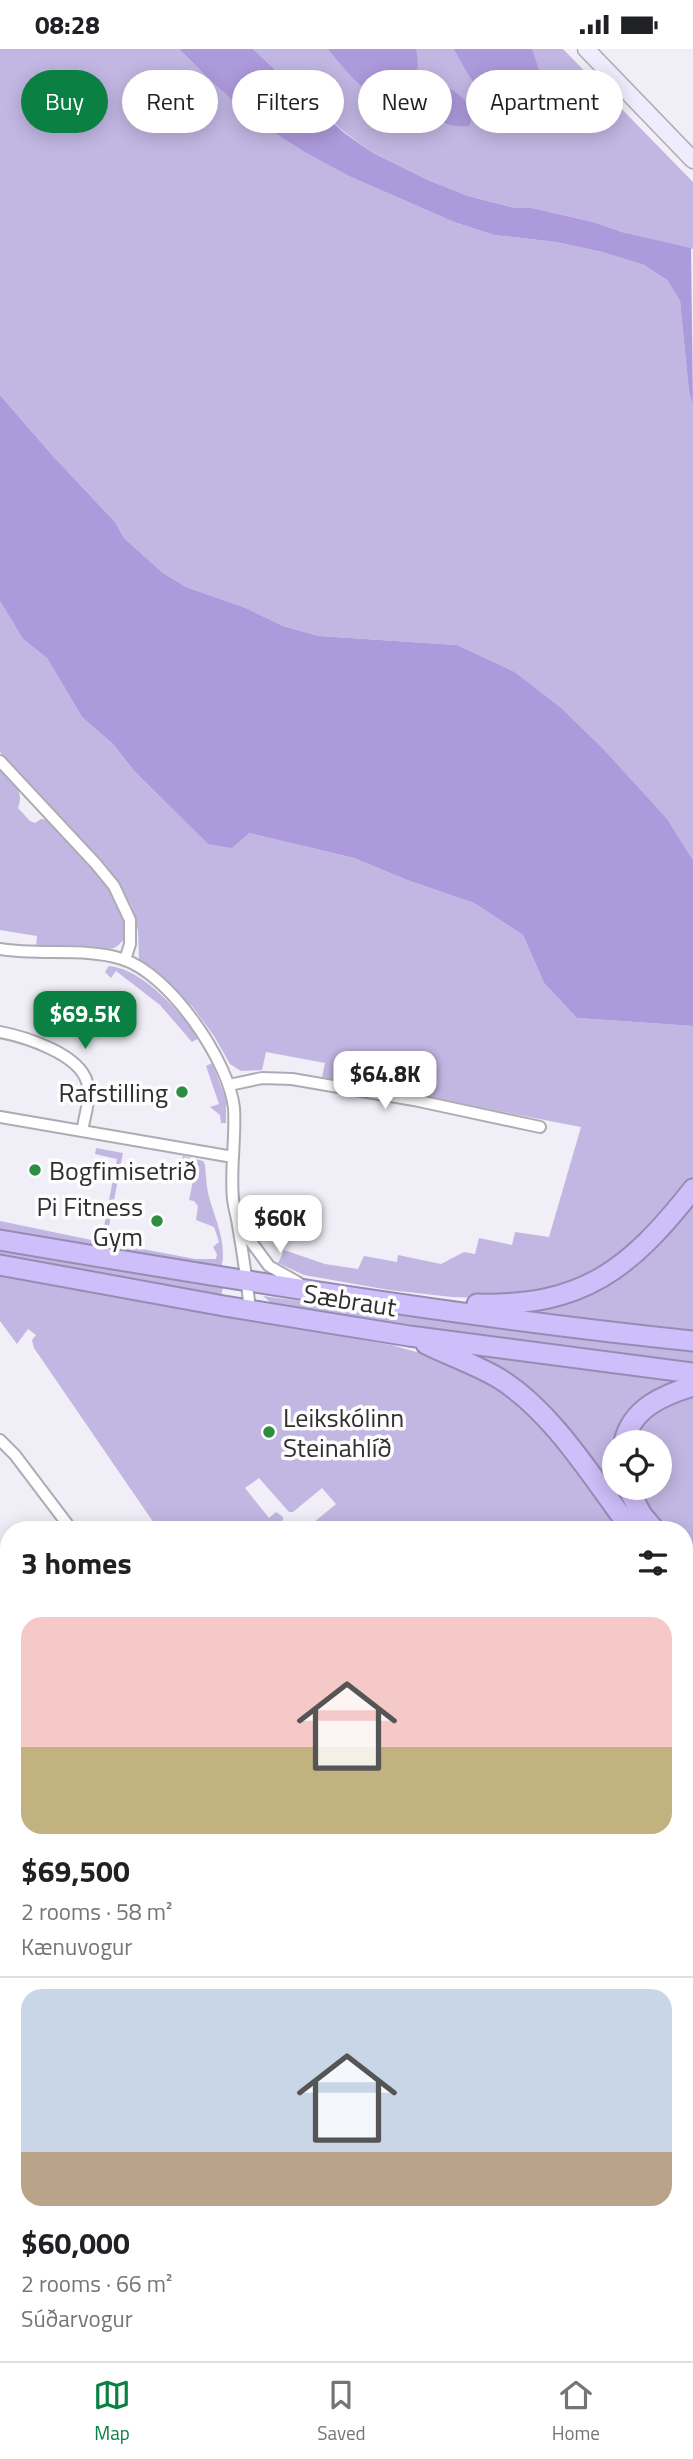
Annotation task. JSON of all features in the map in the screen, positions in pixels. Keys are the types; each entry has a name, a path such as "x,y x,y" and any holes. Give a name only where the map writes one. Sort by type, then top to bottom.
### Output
{"highway":[{"path":"430,1309 460,1304 507,1304 543,1300 585,1287 606,1276 647,1244 693,1189"},
{"name":"Sæbraut","path":"0,1240 247,1282 430,1309 693,1341"},
{"name":"Sæbraut","path":"0,1265 410,1336 693,1373"},
{"path":"410,1336 486,1371 529,1401 561,1436 625,1521"},
{"path":"630,1430 635,1419 648,1405 664,1395 693,1386"},
{"path":"634,1500 647,1521"}],"street":[{"path":"586,49 693,160"},
{"path":"0,761 114,886 130,920 132,931 125,960"},
{"path":"0,949 101,955 125,960 156,981 196,1022 220,1062 234,1109 233,1203 250,1310"},
{"path":"0,1032 51,1049 79,1067 87,1082 88,1101 82,1131"},
{"path":"229,1085 262,1078 292,1079 540,1128"},
{"path":"0,1117 233,1157"},
{"path":"238,1222 269,1266 318,1291"},
{"path":"0,1440 15,1455 65,1521"}],"shaded area":[{"path":"0,49 179,49 200,70 122,70 122,133 218,133 218,87 232,100 232,133 277,133 351,177 454,222 494,235 556,242 602,252 644,265 667,280 680,301 689,392 693,405 693,860 668,820 513,671 457,645 319,636 283,626 246,608 186,587 163,573 124,538 115,522 0,395"},
{"path":"179,49 253,49 276,70 232,70 232,100 218,87 218,70 200,70"},
{"path":"253,49 563,49 584,70 466,70 466,133 623,133 623,110 693,182 693,249 593,222 532,208 515,208 468,196 428,180 373,153 344,132 344,70 276,70"},
{"path":"328,49 416,49 417,70 358,70 358,83"},
{"path":"454,49 532,49 539,70 466,71"},
{"path":"452,90 466,102 466,126 454,126"},
{"path":"275,133 344,133 373,153 468,196 515,208 532,208 593,222 622,232 691,248 693,405 689,392 680,301 667,280 644,265 556,242 494,235 454,222 351,177"},
{"path":"0,395 115,522 124,538 163,573 186,587 246,608 283,626 319,636 457,645 513,671 561,708 668,820 693,860 693,1026 577,1018 544,983 523,935 474,903 354,858 249,833 232,848 208,844 135,772 113,744 82,717 47,658 23,639 0,601"},
{"path":"0,601 23,639 47,658 82,717 113,744 135,772 208,844 249,833 354,858 474,903 523,935 544,983 577,1018 693,1026 693,1178 648,1232 590,1279 514,1299 452,1297 389,1290 304,1275 278,1263 284,1250 325,1264 358,1269 364,1256 397,1262 398,1255 441,1264 464,1252 475,1254 479,1238 512,1245 515,1232 549,1237 581,1127 322,1077 325,1063 266,1052 262,1070 241,1071 230,1064 192,1006 139,960 138,931 132,907 117,881 0,752"},
{"path":"0,768 19,791 18,808 30,821 35,823 41,819 48,820 111,886 124,909 126,937 116,947 107,949 86,946 36,946 37,936 0,930"},
{"path":"109,966 135,975 160,993 199,1038 192,1042 160,1005 116,971 111,978 105,972"},
{"path":"212,1063 226,1099 226,1123 221,1123 220,1115 210,1107 219,1104 206,1066"},
{"path":"96,1148 123,1153 106,1242 195,1259 216,1259 217,1254 213,1247 219,1242 214,1227 196,1220 198,1206 189,1200 193,1181 188,1173 180,1172 183,1156 203,1161 208,1193 222,1240 221,1269 0,1234 0,1221 101,1242 117,1159 95,1154"},
{"path":"693,1198 693,1333 505,1310 593,1291"},
{"path":"0,1250 223,1288 221,1296 0,1256"},
{"path":"0,1276 392,1345 447,1361 480,1374 522,1403 558,1443 615,1521 315,1521 336,1504 322,1488 293,1512 289,1512 259,1478 245,1488 269,1518 276,1512 283,1517 282,1521 153,1521 34,1348 32,1340 36,1335 28,1329 17,1344 0,1321"},
{"path":"263,1296 437,1319 693,1347 693,1364 277,1308"},
{"path":"474,1350 693,1377 633,1430 602,1430 602,1479 572,1439 472,1355"},
{"path":"693,1390 693,1521 656,1521 641,1500 672,1500 672,1430 634,1430 639,1419"},
{"path":"617,1500 628,1500 643,1521 633,1521"}],"place":[{"name":"Rafstilling","path":"182,1092"},
{"name":"Bogfimisetrið","path":"35,1170"},
{"name":"Pi Fitness Gym","path":"157,1221"},
{"name":"Leikskólinn Steinahlíð","path":"269,1432"}]}
